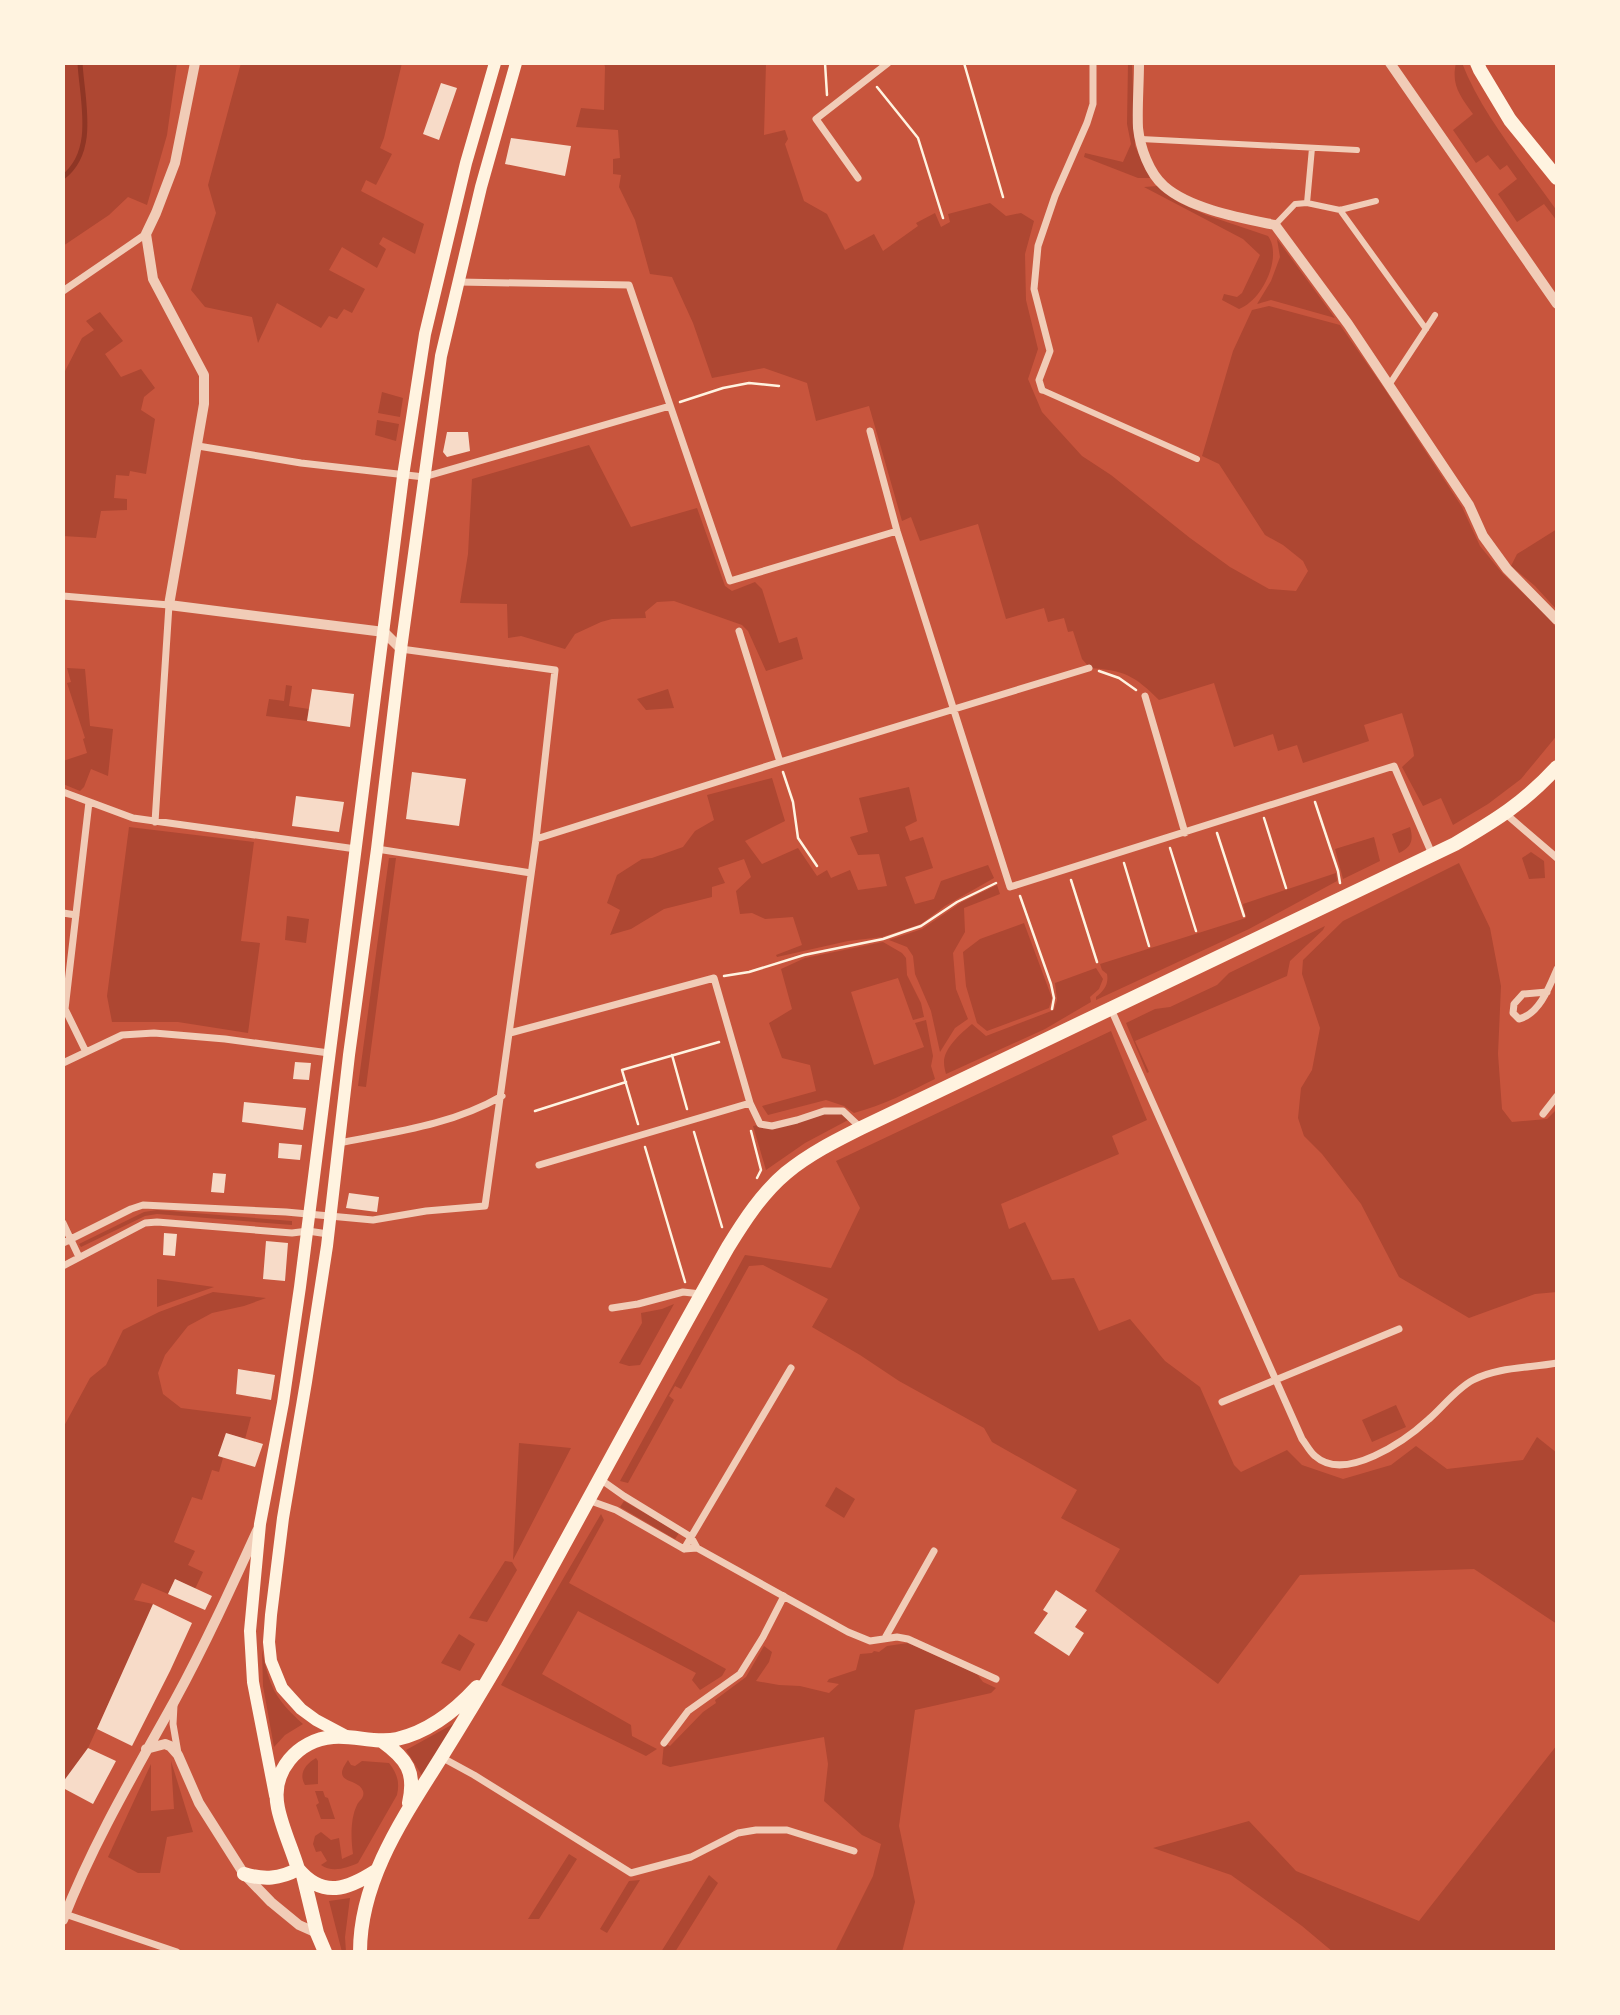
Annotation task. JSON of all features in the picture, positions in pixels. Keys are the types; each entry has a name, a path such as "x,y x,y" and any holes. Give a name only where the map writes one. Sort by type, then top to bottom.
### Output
{"highway":[{"path":"1477,63 1510,120 1557,178"},
{"path":"360,1952 364,1907 376,1871 407,1811 497,1665 728,1247 746,1219 785,1174 809,1156 862,1128 1455,844 1506,814 1536,790 1557,767"},
{"path":"325,1952 317,1933 301,1872 277,1806 279,1779 285,1765 303,1746 316,1741 331,1737 349,1737 382,1741 402,1738 430,1726 471,1693 497,1665"},
{"path":"382,1741 399,1754 410,1773 407,1811"},
{"path":"244,1874 272,1878 301,1872 328,1889 340,1889 376,1871"}],"main road":[{"path":"277,1806 251,1661 252,1607 260,1524 283,1403 308,1231 403,476 425,334 466,163 495,63"},
{"path":"349,1737 316,1720 295,1704 277,1679 270,1653 270,1629 281,1530 328,1234 401,649 441,356 486,168 516,63"},
{"path":"488,86 507,92"},
{"path":"466,163 486,168"}],"street":[{"path":"63,291 146,234 175,163 195,63"},
{"path":"858,178 816,119 888,63"},
{"path":"1093,63 1093,104 1055,196 1038,246 1034,289 1050,351 1039,380 1042,390 1197,459"},
{"path":"1139,63 1138,130 1153,174 1164,187 1183,199 1275,225 1389,385 1469,505 1483,537 1507,569 1557,620"},
{"path":"1390,63 1557,304"},
{"path":"1141,139 1357,149"},
{"path":"1307,203 1312,148"},
{"path":"1275,225 1295,204 1307,203 1340,210 1377,201"},
{"path":"1340,210 1426,328"},
{"path":"146,234 153,279 204,375 205,404 169,606 155,822"},
{"path":"459,282 629,285 730,581 897,531"},
{"path":"1389,385 1435,315"},
{"path":"198,446 301,463 425,477 670,405"},
{"path":"870,432 897,531 1011,885 1068,870 1394,766 1432,855"},
{"path":"63,596 384,632 401,649 555,670 536,839 485,1206 373,1220 330,1215 142,1205 67,1241"},
{"path":"739,631 780,762"},
{"path":"536,839 1089,668"},
{"path":"1145,696 1185,833"},
{"path":"63,792 133,818 356,849"},
{"path":"86,1052 65,1009 89,802"},
{"path":"1506,814 1557,858"},
{"path":"377,849 531,873"},
{"path":"63,913 76,915"},
{"path":"1547,992 1523,994 1514,1004 1513,1013 1518,1019 1529,1016 1547,992 1557,969"},
{"path":"510,1033 713,978 750,1103 760,1124 772,1126 824,1111 843,1111 862,1128"},
{"path":"1111,1009 1276,1379 1303,1438 1315,1456 1332,1465 1352,1464 1385,1450 1415,1432 1474,1379 1496,1372 1557,1363"},
{"path":"63,1063 122,1035 155,1033 329,1053"},
{"path":"339,1143 445,1121 480,1109 502,1096"},
{"path":"1543,1114 1557,1096"},
{"path":"539,1165 750,1103"},
{"path":"63,1223 67,1241 79,1257"},
{"path":"63,1266 145,1223 328,1234"},
{"path":"612,1308 683,1292 701,1294"},
{"path":"1222,1402 1399,1329"},
{"path":"684,1549 791,1368"},
{"path":"600,1479 691,1537 697,1548 848,1632 870,1641 897,1637 908,1639 996,1679"},
{"path":"588,1500 616,1510 684,1549 697,1548"},
{"path":"177,1952 64,1917 81,1875 146,1749 209,1637 260,1524"},
{"path":"885,1638 934,1551"},
{"path":"664,1743 688,1711 740,1674 784,1596"},
{"path":"174,1701 173,1724 178,1755 199,1803 244,1874 271,1902 299,1925 317,1933"},
{"path":"146,1749 165,1744 178,1755"},
{"path":"441,1757 631,1873 691,1857 738,1833 755,1830 787,1830 854,1851"}],"path":[{"path":"825,63 829,107"},
{"path":"964,63 1003,197"},
{"path":"869,76 918,138 943,218"},
{"path":"670,405 723,388 749,383 779,386"},
{"path":"1089,668 1119,678 1145,696"},
{"path":"780,762 793,802 799,838 817,866"},
{"path":"1312,792 1338,871 1343,898"},
{"path":"1261,808 1286,888"},
{"path":"1214,823 1244,916"},
{"path":"1167,838 1196,931"},
{"path":"1121,853 1149,946"},
{"path":"1068,870 1097,962"},
{"path":"713,978 750,972 804,955 883,939 921,926 976,892 1011,885 1051,984 1055,998 1052,1009"},
{"path":"683,1292 685,1284 622,1069 731,1038"},
{"path":"672,1055 728,1247"},
{"path":"535,1111 626,1082"},
{"path":"751,1131 761,1170 755,1181"}],"shaded area":[{"path":"63,63 177,63 167,135 147,205 128,197 109,215 63,246"},
{"path":"241,63 402,63 380,148 392,154 376,185 366,180 361,191 424,224 415,254 383,237 379,244 386,249 377,268 342,247 329,270 365,289 352,313 344,309 337,319 329,316 321,328 277,303 258,343 252,317 205,307 191,290 216,213 208,185"},
{"path":"604,63 766,63 764,135 785,130 788,139 785,144 804,201 827,214 845,250 874,234 883,251 918,226 916,223 935,213 941,227 950,222 948,214 990,203 1006,216 1021,213 1034,221 1025,254 1026,300 1038,349 1028,379 1042,412 1082,456 1111,475 1230,567 1269,589 1296,591 1308,571 1303,561 1265,535 1219,464 1202,456 1233,351 1252,310 1269,306 1340,325 1462,507 1480,546 1503,574 1557,629 1557,735 1521,779 1488,804 1453,825 1441,798 1423,806 1402,767 1414,756 1402,713 1364,725 1369,741 1303,763 1297,745 1278,751 1273,734 1234,747 1214,683 1159,700 1128,676 1112,670 1090,668 1082,659 1073,631 1068,632 1064,618 1048,622 1044,608 1006,619 978,524 920,541 911,517 902,521 869,406 816,421 807,383 764,368 712,378 693,323 672,277 650,274 635,220 619,187 621,175 613,174 613,159 620,158 618,130 576,127 581,108 604,110"},
{"path":"1128,63 1132,63 1135,146 1150,178 1138,178 1084,157 1085,153 1123,162 1131,144 1127,124"},
{"path":"1456,63 1462,63 1492,121 1557,211 1557,221 1544,204 1517,222 1498,194 1517,179 1507,165 1500,170 1488,155 1476,163 1453,130 1473,114 1456,84"},
{"path":"1158,186 1178,202 1206,215 1268,236 1273,255 1268,277 1247,304 1239,309 1222,300 1224,294 1237,297 1242,293 1260,255 1243,239 1144,187"},
{"path":"1277,239 1335,318 1271,300 1257,304 1271,281 1280,257"},
{"path":"100,312 123,341 105,354 121,377 141,369 155,388 144,397 141,410 155,419 146,474 130,471 129,476 116,475 114,498 127,499 127,510 101,511 96,538 63,536 63,375 82,338 94,330 86,321"},
{"path":"382,392 403,398 400,417 378,413"},
{"path":"377,420 399,424 396,441 375,435"},
{"path":"589,445 631,527 697,508 725,586 732,591 755,582 762,589 779,643 797,637 803,659 766,671 748,631 742,625 674,601 657,602 645,612 646,618 601,622 575,634 565,649 521,636 508,638 507,604 460,603 468,554 472,479"},
{"path":"1557,529 1557,610 1535,586 1511,566 1517,554"},
{"path":"67,668 85,669 90,726 113,729 108,776 91,769 80,791 63,784 63,761 87,753 83,739 85,738 67,683 71,682"},
{"path":"286,685 292,686 289,706 309,709 307,721 266,716 269,699 284,701"},
{"path":"668,689 674,708 646,710 637,699"},
{"path":"772,778 785,821 745,841 762,864 798,848 817,876 827,870 831,878 850,870 858,890 887,886 879,854 858,855 850,837 868,832 859,798 909,787 917,821 905,827 910,841 923,837 933,868 905,877 915,904 934,899 941,881 988,865 994,878 945,906 921,924 882,937 848,941 777,957 776,955 802,945 793,917 765,919 752,913 740,914 736,891 751,877 744,859 718,868 725,883 712,887 712,897 664,909 631,929 610,935 620,910 607,903 617,875 642,859 683,847 695,831 714,820 707,795"},
{"path":"129,827 254,842 241,941 260,943 248,1033 178,1022 112,1022 107,996"},
{"path":"1410,827 1411,843 1399,853 1392,834"},
{"path":"1374,837 1380,861 1343,879 1335,849"},
{"path":"1531,852 1544,861 1545,878 1529,879 1522,858"},
{"path":"389,858 396,858 366,1087 358,1086"},
{"path":"1459,863 1490,928 1501,986 1498,1054 1502,1109 1512,1122 1547,1119 1557,1109 1557,1292 1535,1294 1469,1318 1399,1277 1361,1204 1322,1154 1304,1136 1298,1118 1301,1088 1312,1070 1320,1028 1302,974 1303,960 1343,921"},
{"path":"1336,873 1337,881 1249,929 1096,1000 1107,984 1107,974 1100,964 1246,918 1243,904"},
{"path":"997,885 1000,894 964,908 965,932 953,953 956,989 968,1019 955,1028 940,1052 931,1011 915,974 913,956 907,947 889,940 922,929 962,902"},
{"path":"287,916 309,919 306,943 285,940"},
{"path":"1024,923 1052,998 1049,1008 987,1031 977,1023 966,986 963,952 980,939"},
{"path":"1325,926 1290,961 1287,976 1135,1041 1149,1072 1147,1073 1126,1023 1155,1009 1170,1007 1217,985 1229,973"},
{"path":"883,942 906,958 907,975 921,1003 924,1017 913,1020 898,978 851,992 874,1065 924,1047 915,1023 926,1020 935,1079 886,1102 854,1113 844,1106 826,1100 768,1115 762,1106 816,1091 810,1065 782,1058 769,1023 792,1009 781,969 805,958"},
{"path":"1096,968 1103,979 1099,989 1090,997 1091,1002 1045,1029 946,1074 944,1062 947,1051 958,1036 972,1024 986,1036 1054,1010 1057,1000 1055,983"},
{"path":"1111,1031 1147,1120 1112,1136 1119,1154 1001,1204 1009,1229 1025,1222 1052,1280 1074,1278 1099,1331 1130,1319 1165,1361 1200,1387 1234,1465 1241,1472 1287,1450 1302,1465 1343,1479 1391,1465 1416,1446 1447,1469 1523,1460 1537,1437 1557,1453 1557,1624 1474,1569 1300,1575 1218,1684 1095,1591 1120,1549 1061,1518 1077,1490 992,1442 984,1428 899,1381 812,1327 828,1299 763,1265 749,1266 681,1389 675,1386 669,1396 674,1400 628,1483 620,1481 745,1255 831,1268 860,1208 836,1161"},
{"path":"825,1112 843,1112 850,1119 805,1143 766,1170 753,1126"},
{"path":"157,1210 292,1221 292,1225 157,1214 145,1216 81,1247 79,1244 144,1212"},
{"path":"157,1279 214,1287 157,1307"},
{"path":"213,1292 266,1298 212,1313 188,1326 165,1355 158,1373 163,1394 181,1408 251,1417 245,1439 226,1433 219,1456 223,1458 219,1472 212,1470 202,1500 192,1497 174,1542 195,1551 188,1565 203,1572 195,1589 175,1579 168,1594 142,1583 134,1600 153,1604 88,1748 63,1782 63,1428 90,1378 106,1365 123,1330 159,1312"},
{"path":"674,1304 640,1365 619,1363 642,1323 641,1313"},
{"path":"1396,1405 1406,1427 1372,1442 1362,1420"},
{"path":"519,1443 571,1448 513,1560"},
{"path":"836,1487 855,1499 844,1518 825,1506"},
{"path":"624,1501 679,1533 675,1539 620,1507"},
{"path":"601,1514 604,1520 569,1583 726,1669 722,1676 700,1690 692,1680 696,1673 578,1611 542,1674 631,1725 632,1736 657,1749 646,1756 501,1685"},
{"path":"505,1561 512,1562 517,1570 487,1622 469,1618"},
{"path":"459,1634 475,1644 460,1671 441,1663"},
{"path":"908,1643 977,1674 983,1682 996,1688 991,1693 915,1710 899,1826 915,1902 902,1952 835,1952 873,1876 881,1844 862,1835 824,1801 828,1764 824,1737 670,1767 662,1764 664,1743 670,1746 703,1712 716,1703 715,1700 746,1677 764,1646 772,1652 769,1662 756,1681 800,1686 829,1693 839,1684 827,1682 829,1679 856,1670 860,1654 879,1652 887,1646"},
{"path":"262,1650 267,1673 275,1691 303,1724 285,1735 274,1747 263,1686"},
{"path":"455,1723 423,1777 406,1750"},
{"path":"1557,1745 1557,1952 1333,1952 1231,1875 1153,1848 1249,1821 1296,1871 1419,1921"},
{"path":"316,1758 318,1784 305,1785 302,1777 304,1769"},
{"path":"348,1760 355,1766 362,1761 389,1763 397,1778 398,1790 358,1863 330,1869 321,1865 327,1861 321,1851 316,1852 313,1844 315,1836 321,1832 331,1840 339,1838 342,1859 353,1854 353,1817 363,1791 342,1773"},
{"path":"171,1761 193,1832 167,1837 160,1873 138,1873 108,1857 151,1764 151,1811 174,1809"},
{"path":"315,1791 323,1791 328,1798 335,1819 321,1819"},
{"path":"569,1854 577,1859 539,1919 528,1919"},
{"path":"709,1875 718,1883 675,1952 661,1952"},
{"path":"640,1880 607,1933 600,1929 629,1881"},
{"path":"350,1898 345,1937 346,1952 342,1952 329,1901"}],"building":[{"path":"441,83 457,88 439,140 423,134"},
{"path":"511,138 571,146 565,176 505,164"},
{"path":"447,432 468,432 470,451 447,457 443,452"},
{"path":"312,689 354,694 350,727 307,721"},
{"path":"412,772 466,779 459,826 406,819"},
{"path":"296,796 344,802 339,832 292,826"},
{"path":"295,1062 311,1063 309,1080 293,1079"},
{"path":"244,1102 306,1108 303,1130 242,1122"},
{"path":"279,1143 302,1145 300,1160 278,1158"},
{"path":"213,1173 226,1174 224,1193 211,1192"},
{"path":"349,1193 379,1197 377,1212 346,1208"},
{"path":"164,1233 177,1234 175,1256 163,1255"},
{"path":"266,1241 288,1243 285,1281 263,1279"},
{"path":"238,1369 275,1375 271,1400 236,1394"},
{"path":"226,1433 263,1444 255,1467 218,1456"},
{"path":"175,1579 212,1596 205,1610 168,1594"},
{"path":"1056,1590 1087,1610 1075,1627 1084,1633 1069,1656 1034,1633 1048,1613 1043,1610"},
{"path":"153,1604 192,1623 132,1746 97,1729"},
{"path":"88,1748 116,1761 93,1804 63,1788 63,1782"}],"waterway":[{"path":"63,177 74,166 84,139 80,63"}]}
